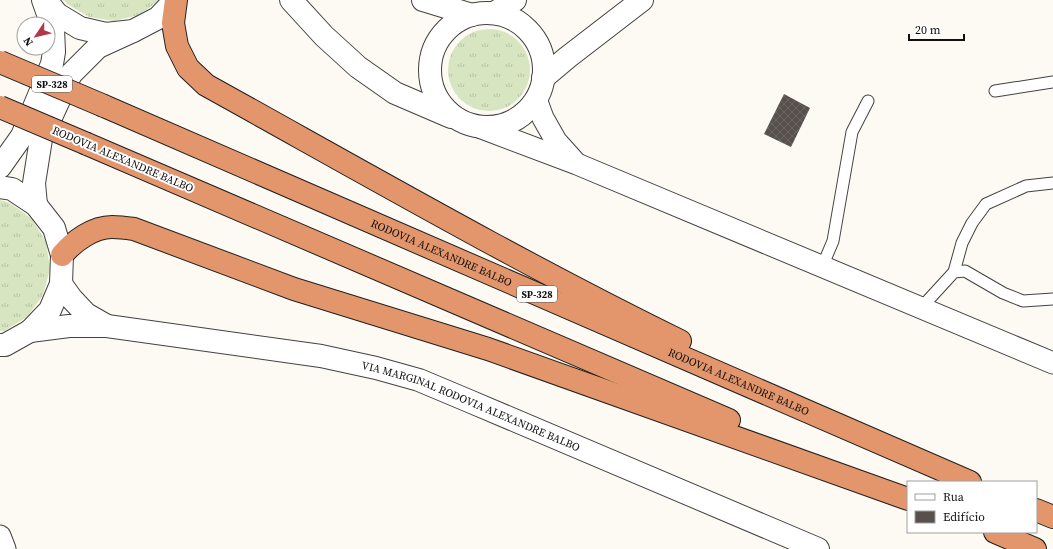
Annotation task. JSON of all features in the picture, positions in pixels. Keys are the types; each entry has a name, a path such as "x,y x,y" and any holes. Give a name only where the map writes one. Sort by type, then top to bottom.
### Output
{"highway":[{"path":"175,0 173,22 177,46 188,68 206,86 624,314 934,467"},
{"name":"RODOVIA ALEXANDRE BALBO","path":"0,62 968,481"},
{"name":"RODOVIA ALEXANDRE BALBO","path":"0,107 662,392 907,496"},
{"path":"62,255 70,246 89,233 111,227 134,229 294,289 488,349 907,499"},
{"path":"1037,510 1053,517"},
{"path":"997,533 1035,549"}],"street":[{"path":"0,167 22,136 52,64 54,52 53,28 43,0"},
{"path":"46,0 57,14 80,28 106,34 134,31"},
{"path":"36,205 34,183 41,139 71,74 98,47 134,31 158,18 175,0"},
{"path":"291,0 324,36 358,67 395,93 458,120 578,164 1053,363"},
{"path":"423,0 472,14 494,13 515,20 532,36 542,56 544,78 536,99 522,116 501,126 479,127"},
{"path":"494,13 515,0"},
{"path":"544,78 568,56 642,0"},
{"path":"458,120 441,105 431,85 430,62 437,41 452,24 472,14"},
{"path":"536,99 543,118 556,141 578,164"},
{"path":"0,186 12,189 36,205 54,228 62,255 61,284 50,310 30,332 5,345 0,345"},
{"name":"VIA MARGINAL RODOVIA ALEXANDRE BALBO","path":"61,284 71,298 86,314 107,326"},
{"name":"VIA MARGINAL RODOVIA ALEXANDRE BALBO","path":"30,332 68,326 107,326 321,356 376,368 419,380 818,549"},
{"path":"0,536 4,549"}],"lane":[{"path":"995,91 1053,82"},
{"path":"822,267 832,241 852,132 868,101"},
{"path":"921,308 954,272 962,243 972,223 986,204 1026,186 1053,183"},
{"path":"954,272 965,271 1003,293 1023,301 1053,300"}],"green space":[{"path":"64,0 160,0 139,15 114,21 89,17 67,4"},
{"path":"481,29 497,29 512,36 523,47 530,62 530,78 527,86 518,99 505,108 497,111 481,111 466,104 455,93 448,78 448,62 455,47 466,36"},
{"path":"0,200 10,203 32,219 46,242 50,269 43,295 27,317 4,331 0,331"}],"building":[{"path":"784,94 810,108 791,147 764,134"}]}
